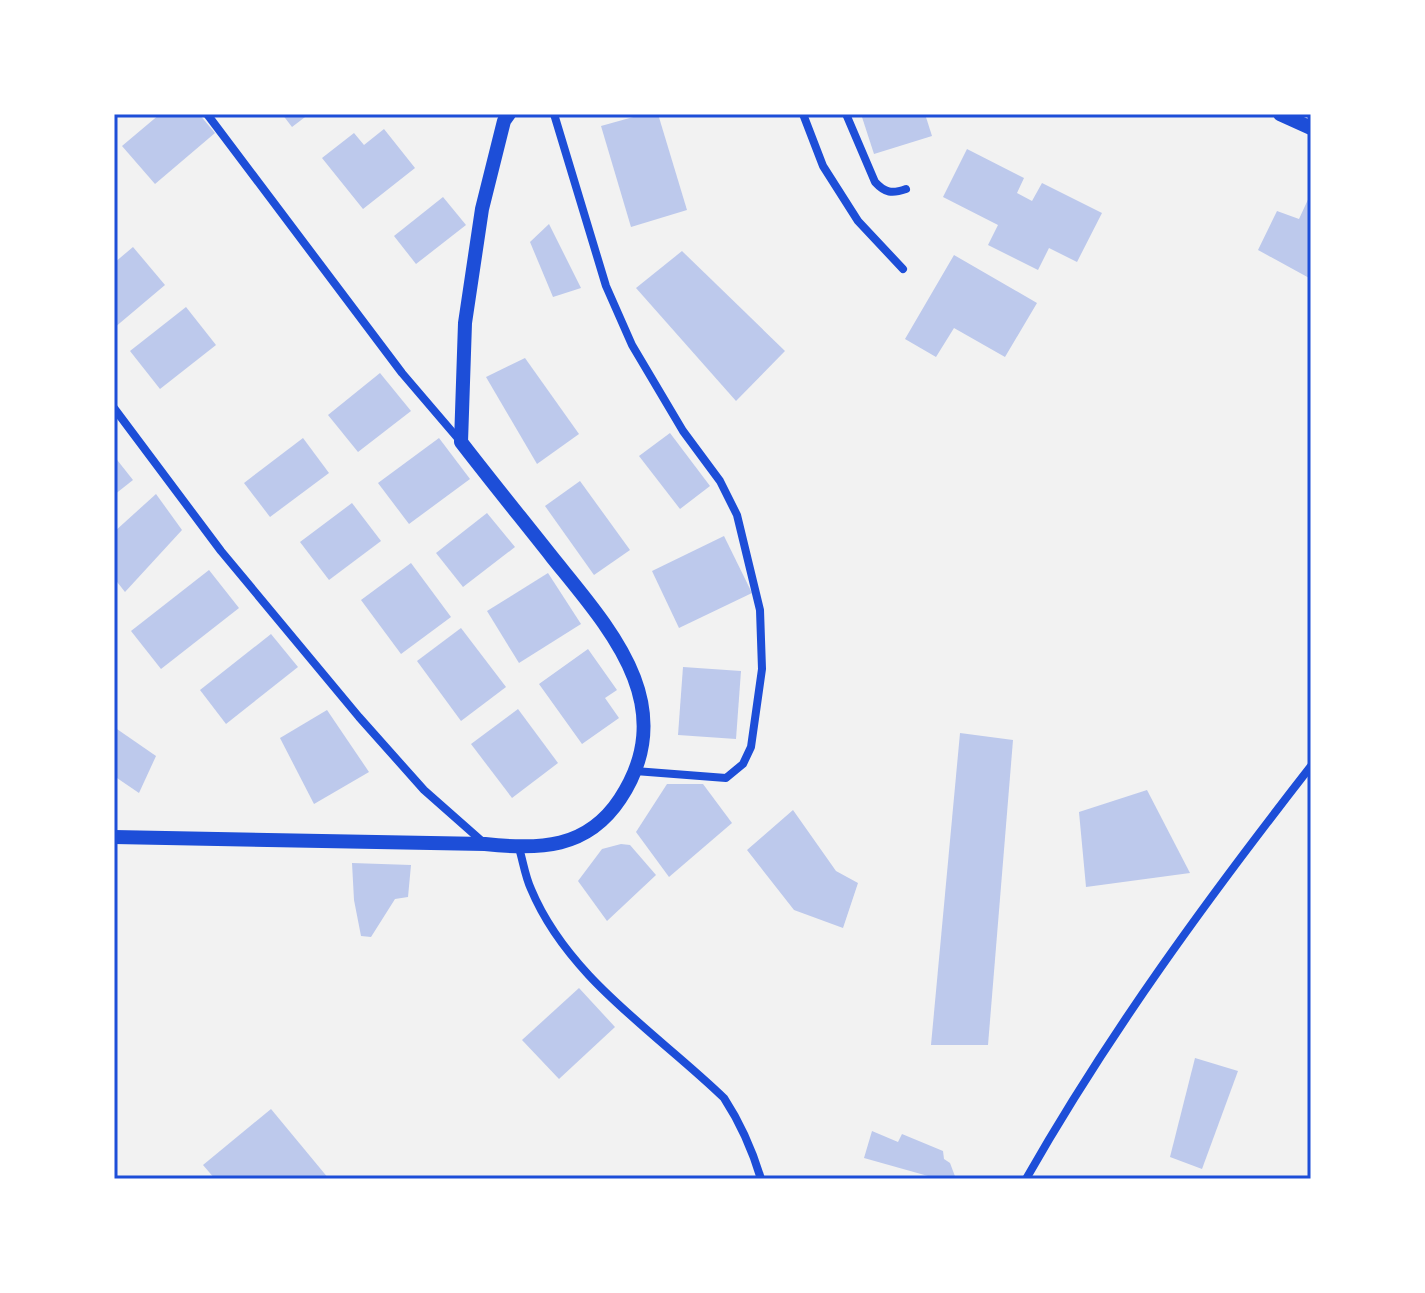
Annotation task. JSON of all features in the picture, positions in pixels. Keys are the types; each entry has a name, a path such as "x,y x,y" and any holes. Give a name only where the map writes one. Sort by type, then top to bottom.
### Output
{"street":[{"path":"114,837 485,844 537,848 561,843 594,828 610,813 629,785 640,756 643,724 639,690 628,658 589,603 402,373 207,114"},
{"path":"554,114 606,286 650,378 683,431 720,481 737,515 760,610 762,669 751,747 743,764 726,778 635,771"},
{"path":"803,114 823,166 858,221 903,269"},
{"path":"846,114 875,182 883,191 895,193 906,189"},
{"path":"1280,114 1311,128"},
{"path":"461,442 465,323 482,209 505,116"},
{"path":"114,408 221,551 359,717 424,790 485,844"},
{"path":"1026,1179 1118,1027 1311,766"},
{"path":"519,848 531,889 567,949 603,989 724,1098 744,1131 761,1179"}],"building":[{"path":"160,114 199,114 215,133 155,184 122,146"},
{"path":"282,114 309,114 292,127"},
{"path":"644,114 658,114 687,210 631,227 601,126"},
{"path":"861,114 925,114 932,136 874,154"},
{"path":"384,129 415,168 363,209 322,158 354,133 364,145"},
{"path":"967,149 1024,178 1017,193 1032,201 1042,183 1102,213 1077,262 1049,248 1038,270 988,245 998,225 943,197"},
{"path":"1311,193 1311,279 1258,250 1277,211 1299,219"},
{"path":"443,197 466,225 416,264 394,236"},
{"path":"549,224 581,288 553,297 530,242"},
{"path":"133,247 165,285 114,328 114,263"},
{"path":"682,251 785,351 736,401 636,288"},
{"path":"954,255 1037,303 1005,357 954,328 936,357 905,339"},
{"path":"186,307 216,345 160,389 130,351"},
{"path":"525,358 579,434 537,464 486,377"},
{"path":"380,373 411,411 358,452 328,415"},
{"path":"670,433 710,486 680,509 639,456"},
{"path":"303,438 329,473 270,517 244,483"},
{"path":"439,438 470,479 409,524 378,483"},
{"path":"114,456 133,480 114,495"},
{"path":"580,481 630,550 594,575 545,506"},
{"path":"156,494 182,530 125,592 114,578 114,532"},
{"path":"352,503 381,541 329,580 300,542"},
{"path":"487,513 515,547 463,587 436,553"},
{"path":"724,536 752,593 679,628 652,571"},
{"path":"411,563 451,617 401,654 361,600"},
{"path":"209,570 239,608 161,669 131,631"},
{"path":"548,573 581,624 519,663 487,611"},
{"path":"461,628 506,687 461,721 417,661"},
{"path":"271,634 298,667 226,724 200,690"},
{"path":"588,649 617,690 605,698 619,718 582,744 539,684"},
{"path":"683,667 741,671 736,739 678,735"},
{"path":"518,709 558,763 512,798 471,744"},
{"path":"327,710 369,772 314,804 280,738"},
{"path":"114,727 156,756 139,793 114,776"},
{"path":"960,733 1013,740 988,1045 931,1045"},
{"path":"667,784 703,784 732,823 669,877 636,832"},
{"path":"1147,790 1190,873 1086,887 1079,812"},
{"path":"793,810 836,871 858,883 843,928 794,910 747,850"},
{"path":"630,845 656,875 607,921 578,881 602,849"},
{"path":"352,863 411,865 408,897 395,899 371,937 361,936 354,900"},
{"path":"579,988 615,1027 559,1079 522,1040"},
{"path":"1195,1058 1238,1071 1202,1169 1170,1157"},
{"path":"271,1109 329,1179 215,1179 203,1165"},
{"path":"872,1131 898,1142 902,1134 943,1151 944,1159 950,1163 956,1179 928,1179 928,1176 864,1158"}]}
